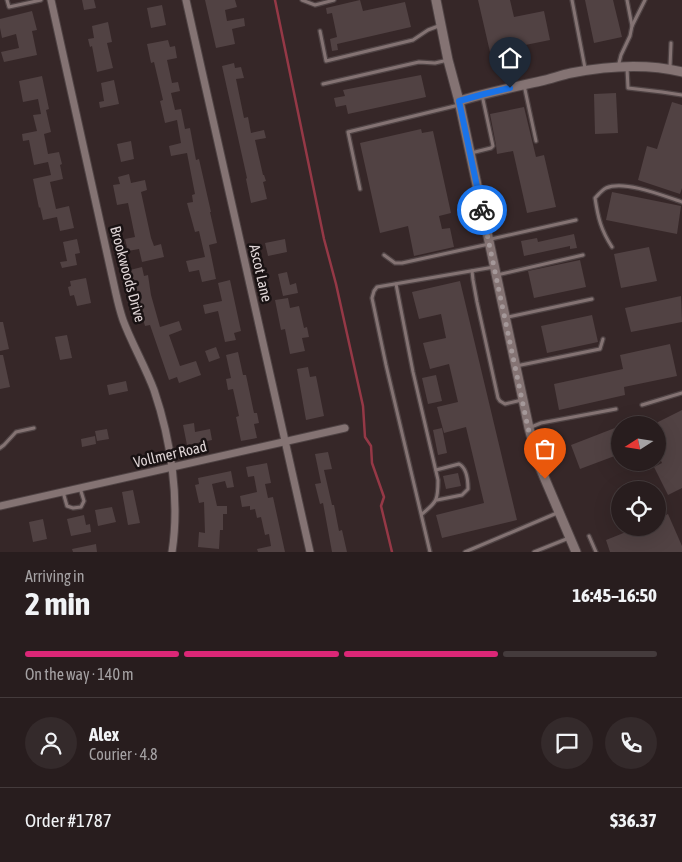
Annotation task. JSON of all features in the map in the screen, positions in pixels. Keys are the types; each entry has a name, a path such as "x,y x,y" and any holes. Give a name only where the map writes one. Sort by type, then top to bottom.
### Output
{"main road":[{"path":"436,0 528,428 539,465 576,552"},
{"path":"459,103 482,94 607,68 644,66 682,72"}],"street":[{"name":"Brookwoods Drive","path":"51,0 116,294 124,320 154,390 163,421 172,467 175,503 172,552"},
{"name":"Ascot Lane","path":"186,0 310,552"},
{"name":"Vollmer Road","path":"0,506 345,428"}],"lane":[{"path":"7,0 9,7 41,0"},
{"path":"302,0 315,5 334,0"},
{"path":"572,0 586,71"},
{"path":"627,0 632,26"},
{"path":"645,0 632,26 630,36 621,55 622,67 628,88 682,96"},
{"path":"320,31 326,61 413,40 428,30 441,25"},
{"path":"670,69 671,43"},
{"path":"323,84 419,62 435,63 448,60"},
{"path":"524,85 536,141"},
{"path":"470,154 493,146 482,94"},
{"path":"360,189 348,132 459,103"},
{"path":"612,247 603,232 595,198 606,188 629,186 682,202"},
{"path":"384,255 395,263 402,263 576,220"},
{"path":"430,552 386,365 372,298 374,291 377,287 472,270 495,271 583,255"},
{"path":"472,270 477,302 500,402 504,404 522,400"},
{"path":"396,284 413,372 438,480 436,500 422,514"},
{"path":"505,318 592,299"},
{"path":"515,366 600,349 603,339"},
{"path":"642,405 682,392"},
{"path":"528,428 541,423 616,409"},
{"path":"0,448 16,432 34,428"},
{"path":"436,470 459,464 462,465 468,483 468,490 462,494 436,500"},
{"path":"63,492 66,506 73,508 81,507 84,501 80,488"},
{"path":"465,552 559,512"},
{"path":"589,536 596,552"},
{"path":"534,552 570,538"},
{"path":"547,547 549,552"}],"building":[{"path":"82,0 94,0 96,8 84,10"},
{"path":"205,0 235,0 237,7 225,10 227,21 244,18 245,26 232,29 235,44 216,48"},
{"path":"360,0 363,11 405,2 411,27 337,44 338,50 332,51 330,39 337,37 332,13 327,14 326,8"},
{"path":"478,0 510,0 514,17 544,11 550,40 490,52"},
{"path":"585,0 613,0 622,37 594,43"},
{"path":"162,5 166,25 151,28 147,8"},
{"path":"32,11 37,30 32,31 37,55 4,62 1,52 19,48 16,34 2,38 0,19"},
{"path":"108,22 112,42 107,43 113,68 97,72 92,46 90,47 88,39 94,38 92,26"},
{"path":"168,40 170,47 175,46 177,58 167,60 172,83 178,82 180,91 171,93 175,110 181,109 185,129 190,128 196,160 199,159 217,243 209,245 216,279 202,282 199,270 189,272 186,261 205,257 199,231 195,232 187,203 193,202 192,195 195,194 187,153 171,156 169,146 181,143 177,120 165,123 160,101 163,100 154,62 151,63 147,44"},
{"path":"234,63 235,68 241,67 244,78 236,79 244,118 248,117 251,133 264,130 266,138 255,140 266,181 263,182 267,199 251,203 222,66"},
{"path":"421,75 426,97 348,114 346,105 336,107 334,98 345,96 343,90"},
{"path":"42,76 49,109 46,110 51,132 44,134 48,154 59,152 62,164 60,165 63,179 50,182 56,209 69,206 74,228 60,231 57,217 43,220 33,179 51,175 48,162 34,165 29,140 23,141 22,134 37,131 33,115 41,114 38,99 23,102 19,81"},
{"path":"114,80 119,104 100,108 99,102 104,101 101,83"},
{"path":"616,93 618,133 595,134 594,94"},
{"path":"672,102 682,105 682,188 680,194 638,180 647,146 657,149"},
{"path":"524,107 536,157 544,155 556,207 527,213 513,151 497,154 490,114"},
{"path":"421,129 422,133 433,131 451,213 439,216 442,229 450,228 454,247 414,256 408,226 380,233 360,143"},
{"path":"131,141 134,159 121,162 117,144"},
{"path":"129,174 131,183 145,180 147,190 141,192 151,238 154,246 161,244 164,257 142,262 139,249 128,251 125,239 135,237 128,203 117,205 113,185 120,184 118,177"},
{"path":"612,192 681,206 677,234 606,220"},
{"path":"574,234 577,248 570,249 570,246 524,256 521,241 537,238 538,242"},
{"path":"77,239 80,253 75,254 77,265 62,268 60,262 67,261 63,242"},
{"path":"285,239 287,252 268,256 265,243"},
{"path":"649,247 657,281 621,288 614,254"},
{"path":"580,260 586,287 534,298 528,271"},
{"path":"142,267 144,276 148,275 151,295 160,327 179,321 182,330 169,335 180,366 196,361 201,375 179,383 177,377 169,380 150,325 145,326 136,298 130,270"},
{"path":"287,272 290,285 296,283 298,293 283,296 278,274"},
{"path":"86,278 91,303 77,306 74,295 70,296 68,287 71,286 70,281"},
{"path":"230,280 241,331 234,333 236,340 225,342 218,311 205,314 203,305 222,301 218,283"},
{"path":"460,281 517,520 442,538 436,515 484,503 466,427 444,433 437,407 458,402 449,364 430,369 423,343 446,338 441,314 419,319 412,292"},
{"path":"681,296 682,322 631,332 625,308"},
{"path":"288,298 290,308 299,306 304,328 307,327 309,337 302,338 305,351 290,354 285,329 281,330 275,300"},
{"path":"592,315 598,342 547,353 541,326"},
{"path":"0,322 3,322 9,349 0,351"},
{"path":"67,335 72,358 60,360 55,337"},
{"path":"670,344 677,376 624,387 625,395 559,410 554,384 623,369 620,355"},
{"path":"216,347 220,358 209,362 205,351"},
{"path":"238,352 243,375 246,375 254,413 257,413 259,423 254,424 257,438 241,441 236,417 239,416 233,389 228,390 226,379 231,378 226,355"},
{"path":"0,355 3,355 10,387 0,389"},
{"path":"308,367 310,377 316,376 324,416 306,420 297,369"},
{"path":"436,375 442,401 428,404 422,378"},
{"path":"126,381 128,391 109,395 107,385"},
{"path":"682,410 682,488 668,495 666,481 661,481 656,471 666,471 666,418"},
{"path":"194,423 195,432 210,429 212,440 187,445 183,425"},
{"path":"442,428 447,453 438,455 433,430"},
{"path":"107,429 109,439 97,441 95,431"},
{"path":"611,429 611,457 580,469 571,445"},
{"path":"95,436 96,444 82,447 81,439"},
{"path":"328,452 332,469 324,470 339,531 342,530 347,552 332,552 323,503 320,504 315,484 321,483 315,454"},
{"path":"267,463 271,483 265,484 268,498 273,497 285,552 258,552 257,549 271,546 269,534 265,535 261,517 257,518 255,509 250,510 250,506 242,507 240,496 257,492 254,476 248,477 246,467"},
{"path":"231,471 234,487 227,488 225,481 212,484 217,506 227,506 227,514 223,514 223,530 220,530 219,549 198,547 199,532 205,533 204,502 199,503 195,485 199,484 198,478"},
{"path":"458,473 461,486 446,489 443,476"},
{"path":"133,490 140,523 128,525 122,492"},
{"path":"112,507 116,522 98,526 95,510"},
{"path":"668,514 682,546 682,552 610,552 606,540 616,536 666,536 666,515"},
{"path":"84,515 86,525 90,524 91,532 71,536 67,519"},
{"path":"43,519 47,539 33,542 29,522"},
{"path":"96,544 97,552 73,552 72,549"}],"waterway":[{"path":"275,0 324,239 363,406 365,437 371,446 372,463 384,497 381,506 392,552"}],"way so far":[{"path":"482,210 528,428 545,479"}],"route":[{"path":"482,210 459,101 510,88"}]}
